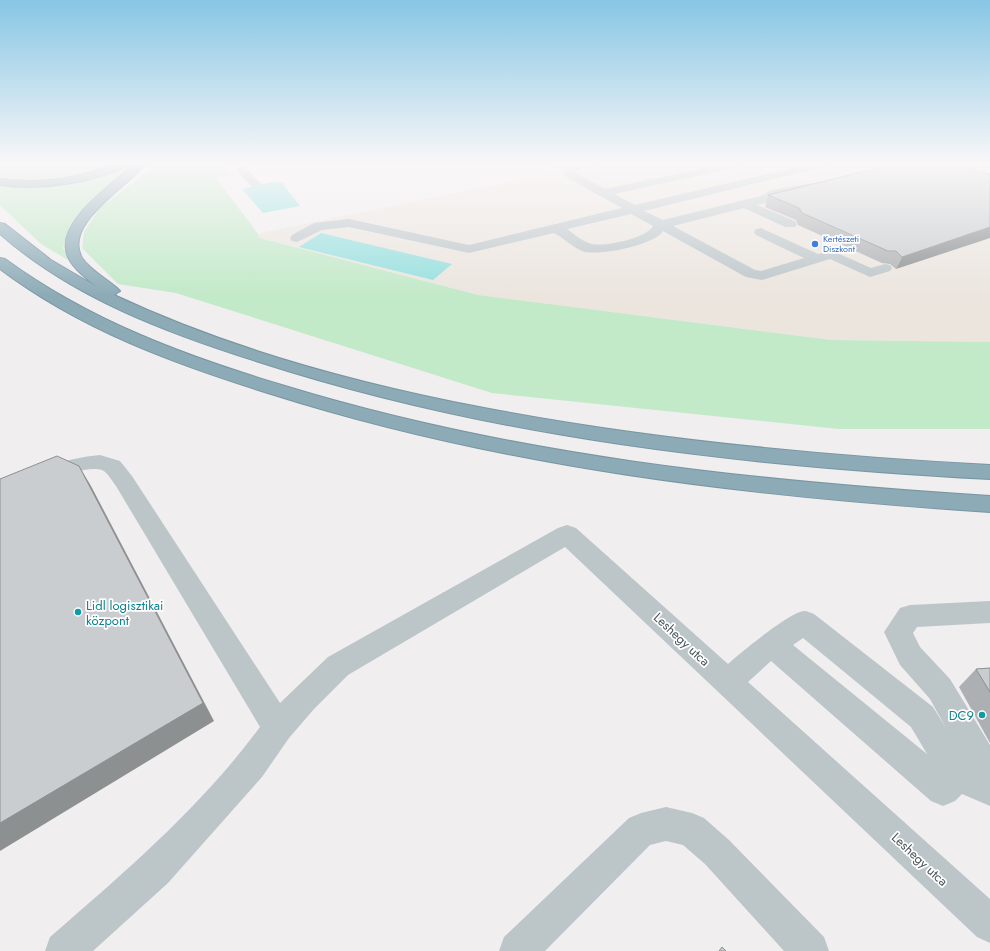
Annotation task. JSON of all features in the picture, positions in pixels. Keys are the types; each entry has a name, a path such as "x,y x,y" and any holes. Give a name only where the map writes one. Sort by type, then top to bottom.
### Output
{"highway":[{"path":"94,207 83,218 74,234 72,244 75,258 130,308"},
{"path":"0,227 49,266 98,293 130,308 200,336 341,382 458,409 584,431 718,451 909,468 990,472"},
{"path":"0,262 50,296 135,339 203,366 273,390 398,424 556,457 643,470 805,490 990,504"}],"street":[{"path":"628,207 737,268 751,274 762,276 832,255 870,273 885,268"},
{"path":"297,238 319,226 349,223 469,249 638,207"},
{"path":"556,228 587,248 605,249 656,233 660,225 732,207"},
{"path":"753,207 790,224 761,232 817,259"},
{"path":"592,218 631,242"},
{"path":"0,493 76,465 97,462 110,465 124,481 278,728 251,766 155,870 64,951"},
{"name":"Leshegy utca","path":"278,728 303,699 338,666 567,534 990,924"},
{"path":"990,612 910,616 898,632 910,656 940,689 990,775"},
{"path":"728,682 772,645 804,622 922,717 957,776 990,789"},
{"path":"772,645 943,789 957,776"},
{"path":"518,951 641,830 666,824 692,830 717,852 810,951"}],"shaded area":[{"path":"385,207 990,207 990,342 831,340 478,295 258,237 258,234"}],"green space":[{"path":"3,207 86,207 78,214 70,225 63,248 68,260 41,244"},
{"path":"101,207 238,207 258,234 258,237 478,295 831,340 990,342 990,429 839,429 492,393 176,293 118,284 82,248 84,232"}],"water":[{"path":"258,207 293,207 263,213"},
{"path":"321,233 452,264 433,280 299,247"}],"building":[{"path":"798,207 990,207 990,227 902,257 896,251 888,251 802,213"},
{"name":"Lidl logisztikai központ","path":"57,456 79,466 203,703 0,823 0,479"},
{"path":"990,668 990,692 976,669"},
{"path":"722,947 726,951 719,951"}],"place":[{"name":"Kertészeti Diszkont","path":"815,244"},
{"name":"Lidl logisztikai központ","path":"78,612"},
{"name":"DC9","path":"982,715"}]}
